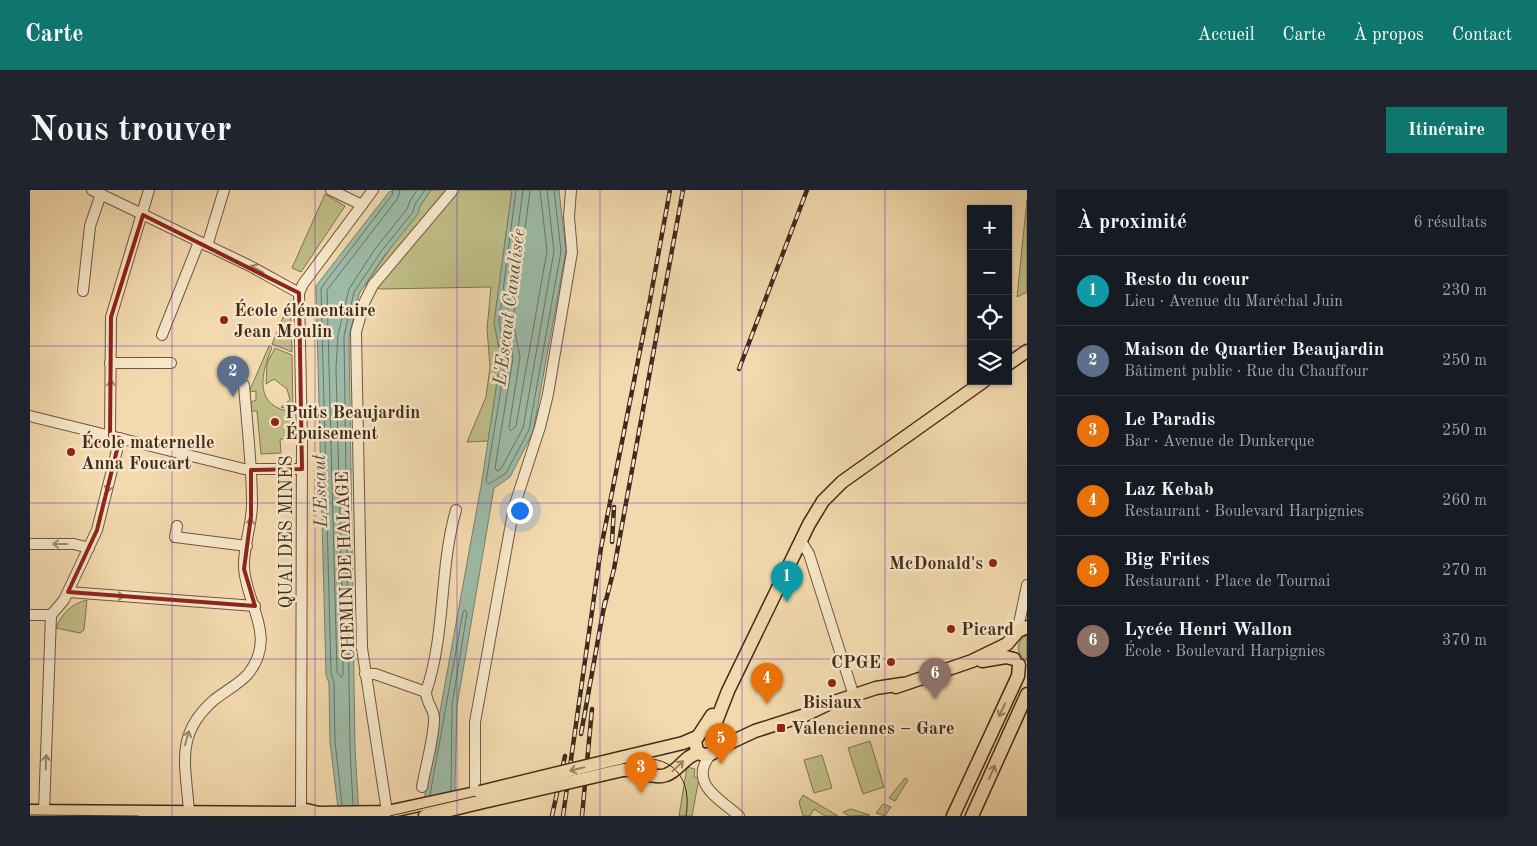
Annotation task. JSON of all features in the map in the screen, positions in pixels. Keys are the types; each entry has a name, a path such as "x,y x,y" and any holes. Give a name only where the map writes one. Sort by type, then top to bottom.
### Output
{"main road":[{"path":"1012,361 1027,351"},
{"path":"709,753 718,742 714,727 728,691 816,511 838,486 978,385"},
{"path":"972,662 1019,633"},
{"path":"954,816 1018,676 1020,664 1011,651 1019,633"},
{"path":"805,715 845,706 876,696 902,684 972,662 1006,657 1020,664"},
{"path":"623,764 654,776 664,776 674,771 689,756 709,753 755,731 805,715 854,696 881,687 902,684"},
{"path":"709,753 694,744 728,691"},
{"path":"972,816 1027,694"},
{"path":"30,811 381,813 474,798 623,764 683,744 698,735 708,732 715,735 755,731"},
{"path":"425,816 474,798"}],"street":[{"path":"44,811 51,615 62,604 100,524 115,437 110,363 111,314 143,215 149,190"},
{"path":"162,335 203,244 224,190"},
{"path":"331,190 362,205"},
{"path":"83,291 90,226 97,192 250,266 299,293 303,284 373,190"},
{"name":"CHEMIN DE HALAGE","path":"381,813 362,648 357,325 364,303 377,280 453,190"},
{"path":"474,798 475,722 514,507 540,427 548,394 572,252 569,217 571,190"},
{"name":"QUAI DES MINES","path":"299,293 302,470 302,770 309,813"},
{"path":"110,363 171,363"},
{"path":"189,812 185,752 187,735 200,714 216,699 245,678 254,666 259,651 260,627 245,573 252,510 251,470 244,385"},
{"path":"30,416 251,470 302,470"},
{"path":"422,787 434,722 432,711 426,701 426,692 430,680 442,605 447,540 456,510"},
{"path":"176,526 175,537 247,546"},
{"path":"801,540 809,554 854,696"},
{"path":"30,544 74,544 89,548"},
{"path":"1019,633 1026,611 1027,585"},
{"path":"68,592 255,606"},
{"path":"30,615 51,615"},
{"name":"CHEMIN DE HALAGE","path":"365,674 375,674 426,692"},
{"path":"709,753 703,769 706,786 710,793 739,816"}],"highlighted area":[{"path":"143,215 299,293 302,469 251,470 251,516 244,569 255,606 68,592 97,530 120,438 110,436 111,317"}],"shaded area":[{"path":"431,190 512,190 494,323 501,357 488,441 467,442 486,397 490,367 487,329 491,287 381,289 365,285"},
{"path":"325,194 345,206 301,272 292,268"},
{"path":"1027,199 1027,292 1017,297"},
{"path":"290,300 292,352 272,344"},
{"path":"269,346 272,348 265,369 263,389 266,397 272,404 280,409 293,412 293,439 280,439 281,453 261,454 257,411 251,411 251,402 256,400 256,391 249,392"},
{"path":"275,348 292,355 293,410 281,407 290,400 287,389 274,379 266,384 267,363"},
{"path":"87,600 84,630 80,633 56,628 68,610 76,604"},
{"path":"1027,635 1027,661 1020,655 1018,648 1023,638"},
{"path":"870,741 884,787 863,794 848,748"},
{"path":"822,755 832,788 814,793 804,760"},
{"path":"687,767 695,769 694,777 699,778 692,816 679,816"},
{"path":"905,778 908,780 895,801 889,798"},
{"path":"803,795 838,816 825,816 814,809 810,816 803,816 799,802"},
{"path":"883,804 891,807 885,816 876,813"},
{"path":"851,809 870,815 849,816 843,812"}],"water":[{"path":"394,190 431,190 420,206 418,214 384,256 359,294 349,337 355,748 359,816 339,816 330,742 329,683 326,675 316,286 389,192"},
{"name":"L'Escaut Canalisée","path":"512,190 559,190 566,251 533,432 510,477 494,488 457,706 455,785 459,816 421,816 481,486 501,357 494,323"}],"tram line":[{"path":"390,816 630,760 644,759 657,760 668,764 676,770 686,790 686,816"},
{"path":"30,815 138,816"}],"railway":[{"path":"563,816 601,548 670,190"},
{"path":"604,608 614,569 683,190"},
{"path":"739,369 807,190"},
{"path":"612,542 614,507"},
{"path":"581,734 605,601"},
{"path":"582,816 592,709"},
{"path":"552,816 565,756"}],"place":[{"name":"École élémentaire Jean Moulin","path":"224,320"},
{"name":"Maison de Quartier Beaujardin","path":"233,397"},
{"name":"Puits Beaujardin Épuisement","path":"275,422"},
{"name":"École maternelle Anna Foucart","path":"71,452"},
{"name":"McDonald's","path":"993,563"},
{"name":"Resto du coeur","path":"787,602"},
{"name":"Picard","path":"951,629"},
{"name":"CPGE","path":"891,662"},
{"name":"Bisiaux","path":"832,683"},
{"name":"Lycée Henri Wallon","path":"935,699"},
{"name":"Laz Kebab","path":"767,704"},
{"name":"Valenciennes – Gare","path":"781,728"},
{"name":"Big Frites","path":"721,764"},
{"name":"Le Paradis","path":"641,793"}],"water label":[{"name":"L'Escaut","path":"319,491"}]}
